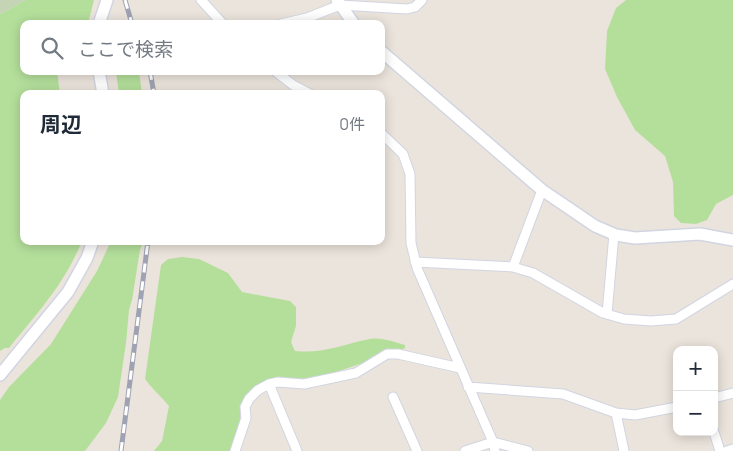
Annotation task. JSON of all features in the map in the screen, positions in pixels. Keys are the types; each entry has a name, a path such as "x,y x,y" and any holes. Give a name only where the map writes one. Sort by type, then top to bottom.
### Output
{"street":[{"path":"100,20 107,0"},
{"path":"201,0 219,20"},
{"path":"299,20 308,18 339,3 408,9 415,7 422,0"},
{"path":"339,3 351,20"},
{"path":"385,54 542,190 595,226 614,234 635,238 700,234 733,240"},
{"path":"100,75 102,90"},
{"path":"280,75 302,90"},
{"path":"385,136 403,154 410,174 411,243 415,262 494,447"},
{"path":"513,267 542,190"},
{"path":"607,314 614,234"},
{"path":"0,375 68,292 87,258 92,245"},
{"path":"415,262 513,267 533,273 607,314 624,319 651,322 676,319 733,284"},
{"path":"235,451 246,418 245,407 249,398 258,390 270,384 278,382 304,384 356,373 387,354 398,354 460,368"},
{"path":"270,384 297,451"},
{"path":"468,387 563,394 616,413 635,415 673,408"},
{"path":"718,397 733,392"},
{"path":"393,397 417,451"},
{"path":"616,413 624,451"},
{"path":"715,436 720,451"},
{"path":"465,451 494,447 528,451"},
{"path":"727,451 733,449"}],"green space":[{"path":"0,0 26,0 0,14"},
{"path":"26,0 94,0 89,20 20,20 20,75 58,75 59,90 20,90 20,245 80,245 50,298 9,348 0,351 0,14"},
{"path":"626,0 733,0 733,195 716,204 707,220 696,224 681,223 674,216 673,182 665,156 635,130 617,97 605,69 607,31 616,8"},
{"path":"117,75 140,75 141,90 118,90"},
{"path":"109,245 142,245 129,310 118,397 106,423 85,451 0,451 0,400 9,387 51,344 97,271"},
{"path":"182,257 199,259 228,273 242,292 290,301 296,307 296,326 291,342 295,351 324,350 374,339 388,340 405,345 405,348 382,352 369,361 318,378 284,379 246,396 240,408 240,424 231,451 154,451 162,441 169,406 145,379 161,265 168,259"}],"railway":[{"path":"125,0 131,20"},
{"path":"151,75 153,90"},
{"path":"121,451 147,245"}]}
